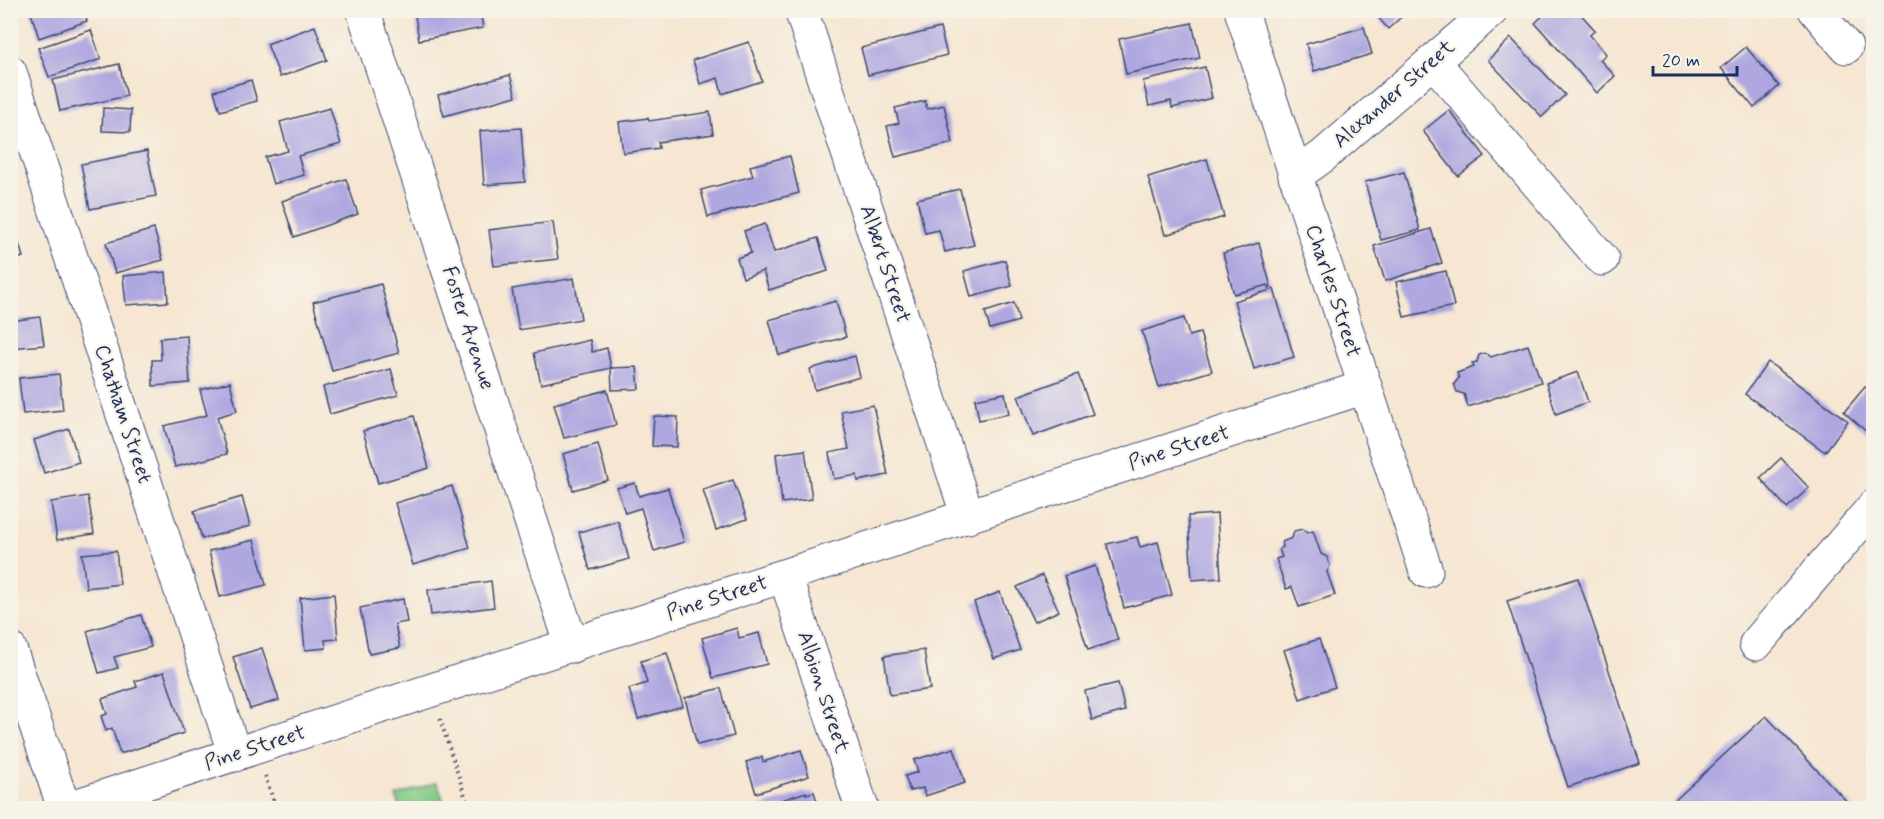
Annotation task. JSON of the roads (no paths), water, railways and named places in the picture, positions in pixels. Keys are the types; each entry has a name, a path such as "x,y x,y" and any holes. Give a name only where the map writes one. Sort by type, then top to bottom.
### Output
{"street":[{"name":"Foster Avenue","path":"363,10 572,646"},
{"name":"Albert Street","path":"801,10 968,517"},
{"name":"Charles Street","path":"1241,10 1426,571"},
{"name":"Alexander Street","path":"1295,176 1323,156 1492,10"},
{"path":"1815,10 1846,47"},
{"path":"1433,61 1602,259"},
{"name":"Chatham Street","path":"10,72 235,755"},
{"name":"Pine Street","path":"69,808 1365,387"},
{"path":"1756,644 1874,506"},
{"name":"Albion Street","path":"785,576 862,808"},
{"path":"10,649 64,808"}]}
